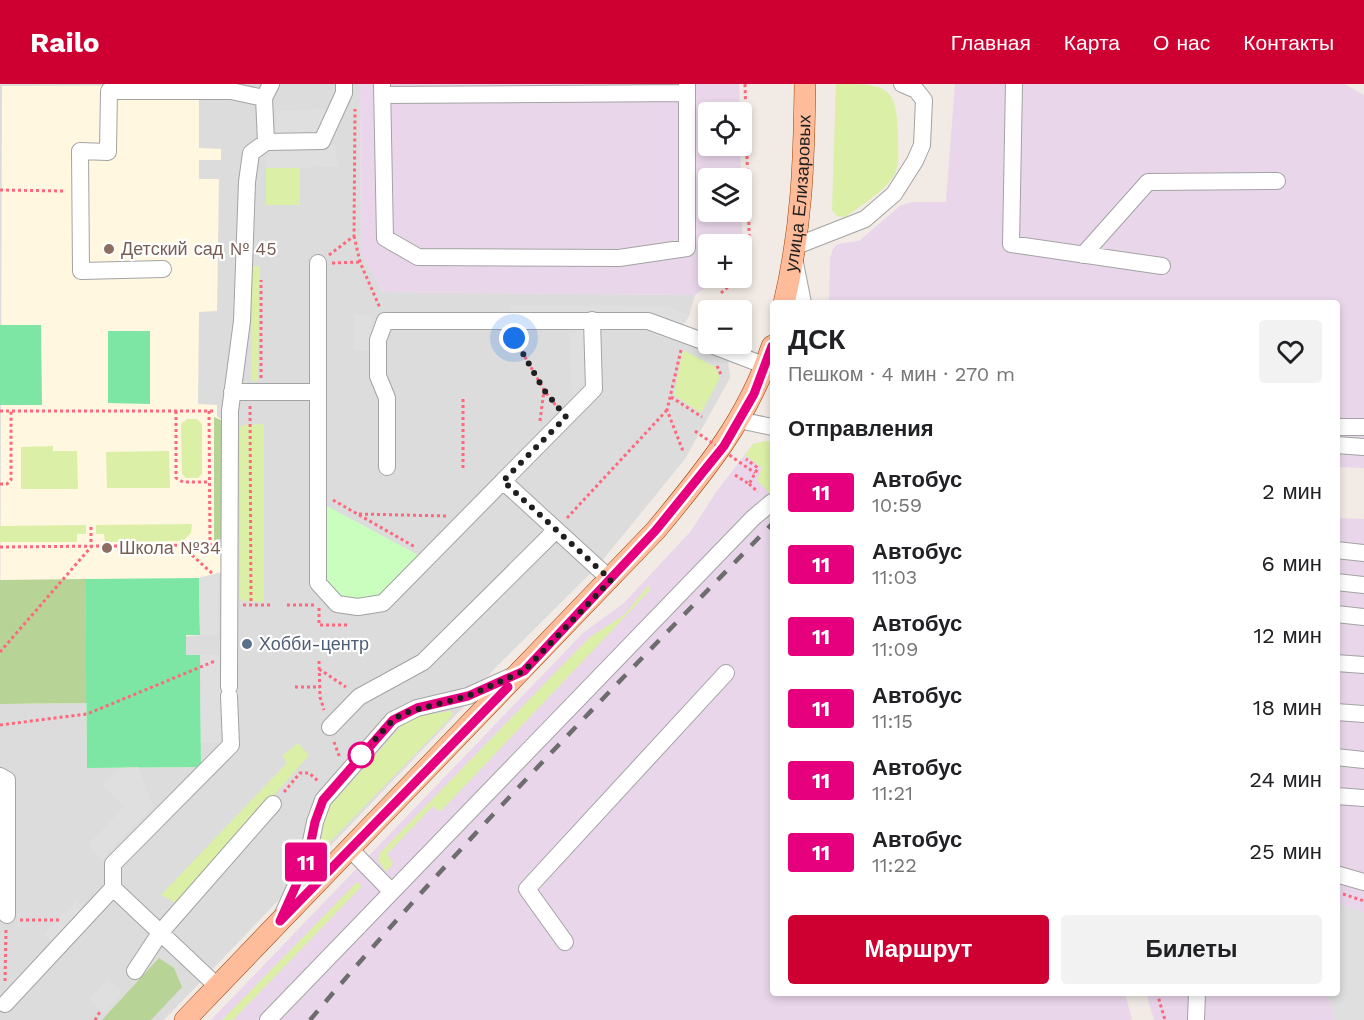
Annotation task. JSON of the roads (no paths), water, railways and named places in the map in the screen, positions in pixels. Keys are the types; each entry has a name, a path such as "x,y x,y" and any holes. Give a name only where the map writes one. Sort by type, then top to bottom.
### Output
{"main road":[{"name":"улица Елизаровых","path":"785,300 796,252 803,186 805,84"},
{"path":"190,1017 217,986 611,580 692,487 724,446 769,356"}],"street":[{"path":"5,1004 113,888 113,864 231,745 229,691 230,411 242,321 249,164 251,153 266,142 322,141 344,93 344,84"},
{"path":"803,300 796,252 865,219 894,194 907,176 922,145 924,100 916,90 902,84"},
{"path":"1014,84 1011,244 1162,266"},
{"path":"382,89 687,89 687,248 619,258 418,257 385,238 382,89"},
{"path":"163,269 81,271 81,151 108,152 109,91 268,91 266,142"},
{"path":"1083,255 1148,182 1278,182"},
{"path":"318,263 318,583 337,604 358,607 383,603 594,389 592,320"},
{"path":"387,467 387,398 378,376 378,340 386,321 648,321 698,339"},
{"path":"752,352 769,356"},
{"path":"232,392 318,392"},
{"path":"739,420 770,427"},
{"path":"1340,427 1364,427"},
{"path":"1340,445 1364,447"},
{"path":"503,481 611,580"},
{"path":"268,1020 753,518 770,504"},
{"path":"330,727 358,697 423,662 556,530"},
{"path":"1340,550 1364,553"},
{"path":"1340,582 1364,585"},
{"path":"1340,614 1364,617"},
{"path":"1340,663 1364,665"},
{"path":"280,921 307,861 318,812 329,791 393,720 404,713 468,696 524,671"},
{"path":"565,942 527,889 726,673"},
{"path":"1340,712 1364,714"},
{"path":"1340,757 1364,760"},
{"path":"0,776 7,780 7,915"},
{"path":"1340,796 1364,798"},
{"path":"135,971 160,933 273,804"},
{"path":"350,849 391,891"},
{"path":"1340,875 1364,882"},
{"path":"113,888 217,986"},
{"path":"1196,1020 1197,996"}],"railway":[{"path":"310,1020 479,830 770,526"}],"place":[{"name":"Детский сад № 45","path":"109,249"},
{"name":"Школа №34","path":"107,548"},
{"name":"Хобби-центр","path":"247,644"}]}
